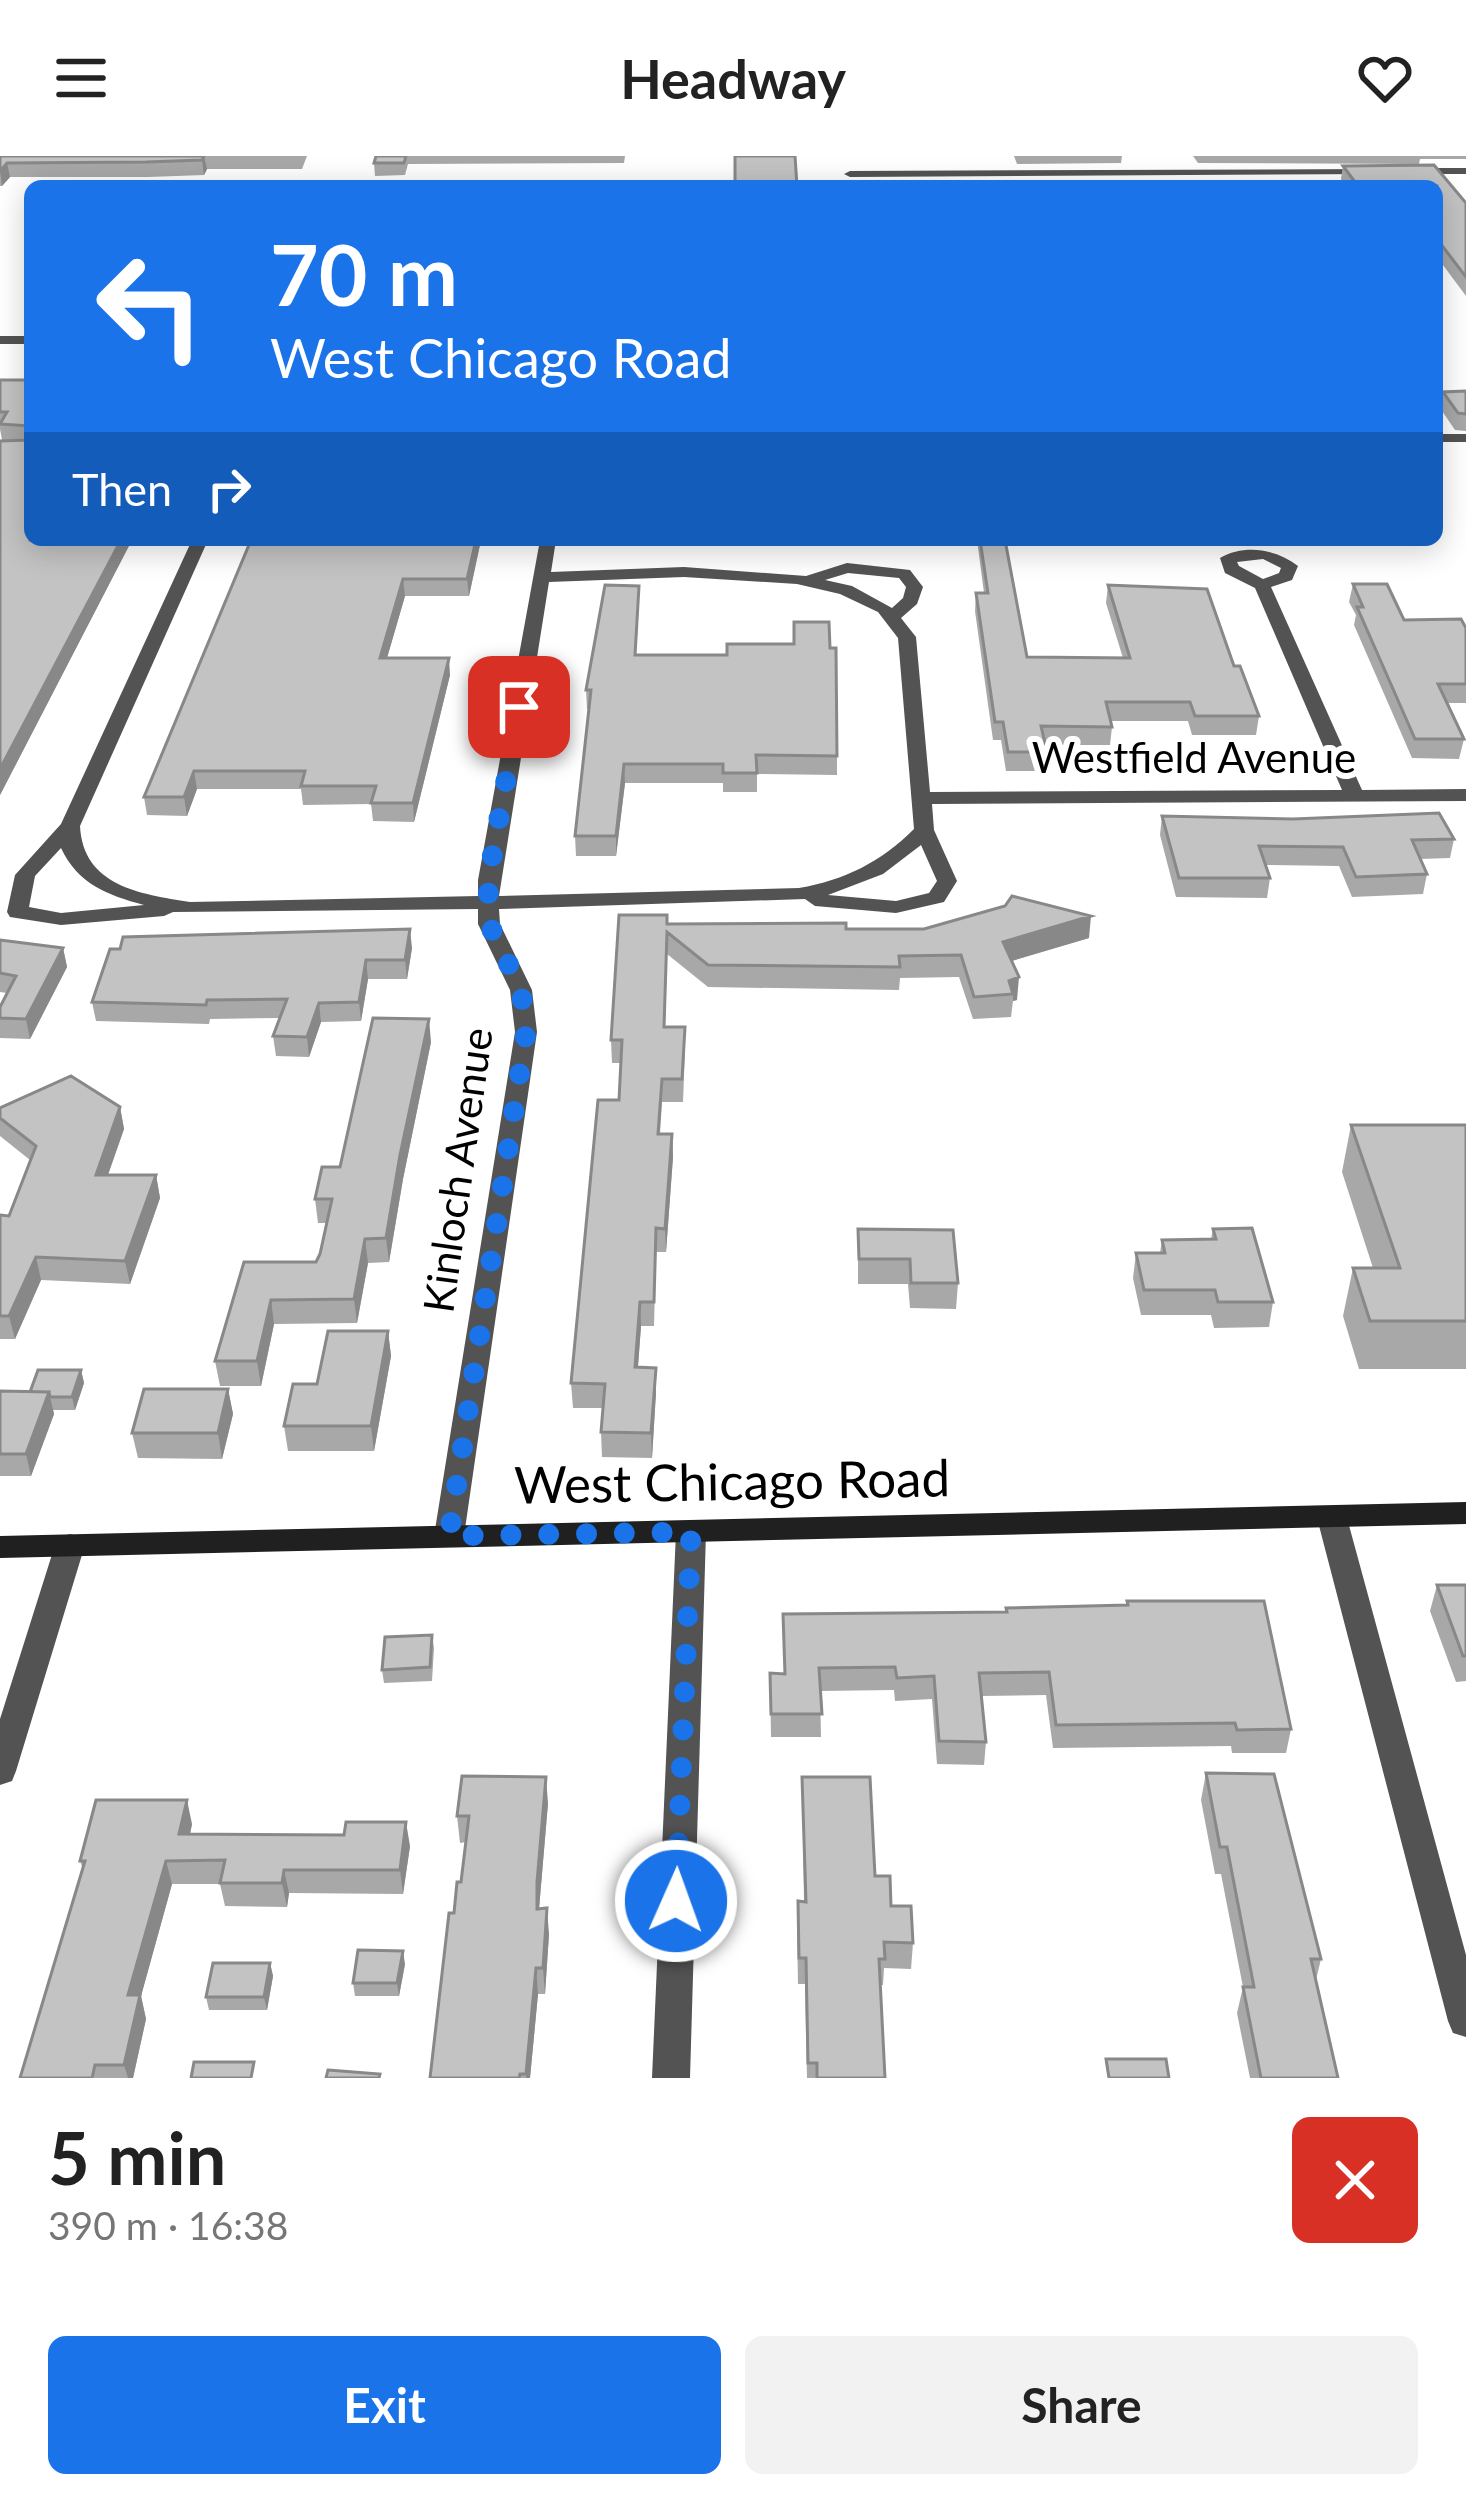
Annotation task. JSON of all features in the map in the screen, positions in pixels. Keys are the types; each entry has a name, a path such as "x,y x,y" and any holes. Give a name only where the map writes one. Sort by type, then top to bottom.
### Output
{"street":[{"path":"1076,180 1466,171"},
{"path":"1258,173 1262,180"},
{"path":"848,174 1021,180"},
{"path":"197,546 70,826 25,875 18,912 61,919 190,908 777,897 896,907 937,898 947,880 924,830 907,637 894,615 850,589 812,579 754,574 542,578"},
{"name":"Kinloch Avenue","path":"449,1536 526,1032 521,990 489,924 488,880 547,546"},
{"path":"812,579 848,568 904,574 915,587 910,600 894,615"},
{"path":"1262,585 1355,797"},
{"name":"Westfield Avenue","path":"922,798 1466,795"},
{"path":"70,826 71,853 99,881 190,908"},
{"path":"777,897 825,890 881,870 924,830"},
{"name":"West Chicago Road","path":"0,1547 1466,1514"},
{"path":"1332,1518 1466,2021"},
{"path":"671,2078 691,1532"},
{"path":"0,1771 70,1545"}],"building":[{"path":"0,156 204,156 202,160 146,162 7,163 0,171"},
{"path":"376,156 406,156 404,163 374,163"},
{"path":"735,156 795,156 797,180 735,180"},
{"path":"1434,165 1466,203 1466,277 1443,247 1443,180 1354,180 1343,166"},
{"path":"0,380 24,380 24,426 0,424 7,412 0,412"},
{"path":"1466,391 1466,414 1458,413 1443,392"},
{"path":"24,440 24,546 118,546 0,769 0,441"},
{"path":"249,546 475,546 467,579 403,579 380,658 449,658 413,803 371,803 376,786 301,786 305,771 194,771 184,797 144,797"},
{"path":"981,546 1006,546 1027,657 1130,658 1108,585 1207,589 1234,666 1240,666 1259,716 1195,716 1190,702 1106,702 1112,727 1041,726 1047,752 1008,752 1003,722 995,722 976,593 988,593"},
{"path":"1353,584 1387,584 1404,620 1461,619 1466,628 1466,684 1438,684 1464,739 1415,739 1357,607 1363,607"},
{"path":"605,585 639,586 635,655 727,655 727,644 794,644 794,622 829,622 830,648 836,648 837,756 756,755 757,773 723,773 723,764 624,764 616,836 575,836 591,690 586,690"},
{"path":"1439,813 1454,839 1412,840 1427,874 1356,877 1343,847 1259,846 1270,878 1179,878 1162,816 1293,819"},
{"path":"1012,896 1091,916 1003,942 1019,977 1009,981 1013,994 974,997 961,955 899,956 900,967 708,965 667,932 664,1027 685,1027 682,1079 662,1079 658,1134 672,1134 665,1229 656,1228 654,1302 640,1302 635,1367 656,1368 651,1433 601,1432 605,1384 571,1383 598,1100 619,1100 622,1040 611,1040 619,915 667,915 667,924 846,923 846,929 924,929 1005,906"},
{"path":"410,929 405,960 366,960 359,1002 319,1003 307,1037 273,1036 287,999 207,1000 206,1005 92,1002 110,949 120,949 123,937"},
{"path":"0,940 63,948 26,1019 0,1018 0,1007 16,976 0,973"},
{"path":"373,1018 429,1019 386,1238 365,1239 354,1299 271,1300 257,1361 215,1361 244,1262 316,1262 320,1254 332,1199 315,1199 322,1167 340,1167"},
{"path":"71,1076 120,1107 96,1175 156,1175 125,1261 36,1257 9,1316 0,1316 0,1215 9,1216 36,1146 0,1118 0,1108"},
{"path":"1351,1125 1466,1125 1466,1321 1370,1321 1353,1268 1400,1268"},
{"path":"1252,1228 1273,1302 1218,1302 1215,1290 1144,1290 1136,1253 1165,1253 1162,1240 1216,1239 1213,1229"},
{"path":"858,1229 953,1230 958,1283 911,1283 910,1259 859,1259"},
{"path":"328,1331 388,1331 371,1426 284,1426 293,1384 317,1384"},
{"path":"38,1370 81,1370 72,1397 30,1392"},
{"path":"144,1389 228,1389 218,1433 132,1433"},
{"path":"0,1391 49,1392 26,1454 0,1454"},
{"path":"1437,1585 1466,1585 1466,1656 1463,1656"},
{"path":"1127,1601 1264,1601 1291,1729 1237,1730 1235,1723 1056,1725 1049,1672 979,1673 986,1742 939,1741 934,1676 897,1678 895,1667 819,1668 822,1714 771,1714 770,1673 785,1674 783,1614 1007,1612 1006,1608 1128,1605"},
{"path":"432,1635 430,1667 382,1670 385,1637"},
{"path":"1206,1773 1274,1774 1321,1959 1311,1959 1338,2078 1261,2078 1243,1987 1254,1987 1227,1847 1220,1847"},
{"path":"462,1776 546,1777 537,1882 537,1909 547,1908 543,1968 536,1968 526,2074 519,2078 430,2078 449,1913 454,1913 457,1882 461,1882 469,1816 457,1816"},
{"path":"802,1777 870,1777 875,1876 890,1876 891,1906 911,1906 913,1943 884,1942 885,1959 879,1959 885,2078 817,2078 817,2063 808,2063 806,1958 799,1958 798,1901 806,1902"},
{"path":"96,1800 187,1800 179,1834 344,1835 346,1822 406,1822 400,1870 284,1870 282,1883 220,1883 225,1860 166,1861 128,1995 140,1995 124,2065 95,2065 92,2078 20,2078 85,1861 80,1861"},
{"path":"358,1950 403,1951 397,1983 353,1983"},
{"path":"213,1963 270,1963 264,1997 206,1997"},
{"path":"1106,2059 1166,2059 1169,2078 1109,2078"},
{"path":"194,2062 254,2062 251,2078 191,2078"},
{"path":"328,2070 380,2074 379,2078 326,2078"}],"route":[{"path":"519,707 488,880 489,924 521,990 526,1032 449,1536 691,1532 676,1901"}]}
